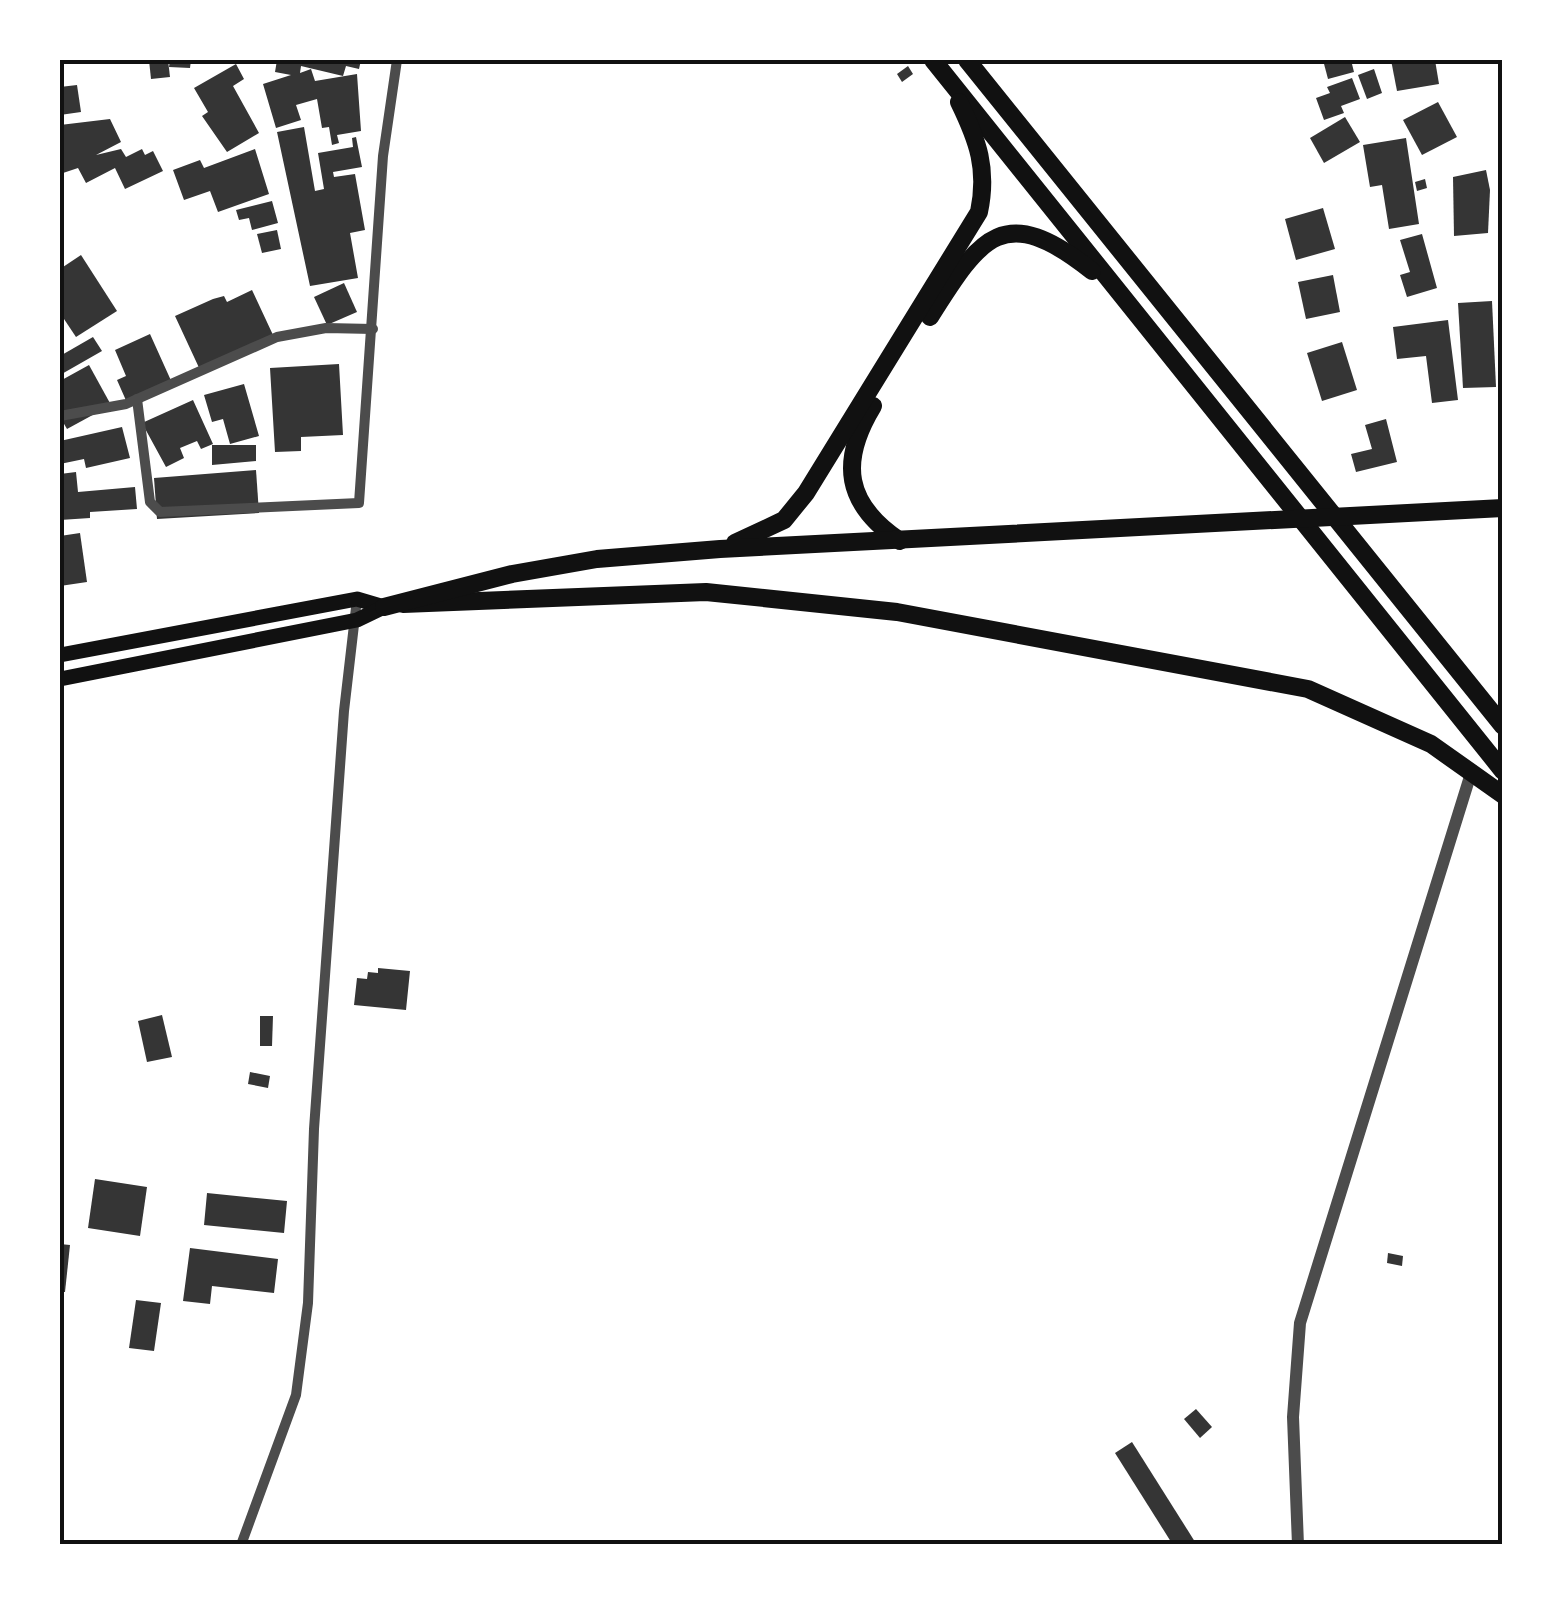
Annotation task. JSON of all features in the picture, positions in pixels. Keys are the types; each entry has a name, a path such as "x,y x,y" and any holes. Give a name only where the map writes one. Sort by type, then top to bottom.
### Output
{"highway":[{"path":"934,60 1503,771"},
{"path":"967,60 1503,726"},
{"path":"720,549 784,520 806,493 979,212 985,182 982,156 946,75"},
{"path":"900,542 878,526 854,491 854,445 864,420 968,255 984,242 1008,234 1037,234 1059,244 1116,289"},
{"path":"394,605 546,568 720,549 1503,508"},
{"path":"394,605 706,592 897,612 1308,689 1360,709 1472,770 1503,795"},
{"path":"1469,685 1503,706"}],"main road":[{"path":"60,656 357,599 394,605"},
{"path":"60,680 357,620 394,605"}],"street":[{"path":"136,399 150,502 156,510 353,506 362,498 382,156 397,60"},
{"path":"60,416 136,399 277,337 326,328 373,329"},
{"path":"241,1545 296,1395 308,1303 314,1129 344,712 357,599"},
{"path":"1298,1545 1293,1417 1300,1323 1472,770"}],"building":[{"path":"149,60 168,60 170,77 151,79"},
{"path":"170,60 191,60 190,68 169,67"},
{"path":"277,60 361,60 359,69 346,66 343,76 301,66 300,73 311,69 315,81 357,74 361,131 337,135 339,143 332,145 329,127 322,128 317,99 296,105 301,120 276,128 263,84 291,75 275,72"},
{"path":"1323,60 1351,60 1354,72 1328,79"},
{"path":"1391,60 1435,60 1439,84 1397,91"},
{"path":"236,64 244,79 233,86 259,133 227,152 202,116 208,112 194,88"},
{"path":"908,66 913,74 902,82 897,74"},
{"path":"1374,69 1382,93 1367,99 1358,75"},
{"path":"1352,78 1360,99 1341,106 1344,113 1324,120 1316,98 1330,93 1327,87"},
{"path":"77,85 81,112 60,115 60,87"},
{"path":"1438,102 1457,137 1422,155 1403,120"},
{"path":"1345,117 1360,142 1324,163 1310,138"},
{"path":"110,119 121,142 96,155 121,149 126,157 142,149 145,155 153,151 163,171 125,189 115,168 86,183 78,168 60,174 60,125"},
{"path":"304,127 315,191 324,189 318,153 353,147 352,138 356,137 362,167 333,172 334,177 355,174 365,230 350,233 358,278 310,286 277,132"},
{"path":"1406,138 1419,224 1389,229 1382,185 1370,187 1363,145"},
{"path":"255,149 269,194 218,212 210,191 184,200 173,170 200,160 204,168"},
{"path":"1486,170 1490,190 1488,233 1454,236 1453,177"},
{"path":"1425,179 1427,188 1417,191 1415,182"},
{"path":"272,201 278,223 252,230 249,218 239,220 236,210"},
{"path":"1323,208 1335,249 1296,260 1285,219"},
{"path":"277,230 281,249 262,253 257,234"},
{"path":"1422,234 1437,288 1407,297 1400,275 1410,272 1400,240"},
{"path":"81,255 117,311 76,337 60,313 60,269"},
{"path":"1333,275 1340,312 1306,319 1298,282"},
{"path":"344,283 357,312 327,325 314,297"},
{"path":"252,290 273,335 201,372 175,316 213,299 224,296 227,302"},
{"path":"1492,301 1496,387 1463,388 1458,303"},
{"path":"1448,320 1458,400 1432,403 1426,356 1397,359 1393,327"},
{"path":"150,334 173,385 128,405 117,380 126,376 115,350"},
{"path":"93,337 102,351 60,375 60,356"},
{"path":"1342,342 1357,390 1322,401 1307,353"},
{"path":"339,364 343,435 301,437 301,451 275,452 270,368"},
{"path":"89,365 111,405 67,429 60,417 60,381"},
{"path":"244,384 259,436 230,444 223,419 212,422 204,395"},
{"path":"193,400 213,444 201,449 197,441 180,448 184,458 166,467 142,423"},
{"path":"1386,419 1397,462 1356,472 1351,454 1372,449 1365,425"},
{"path":"122,427 130,458 86,468 84,459 60,464 60,441"},
{"path":"212,445 256,445 256,461 212,465"},
{"path":"256,470 259,513 157,519 154,478"},
{"path":"76,472 78,492 135,487 137,509 90,512 90,518 60,520 60,474"},
{"path":"80,533 87,582 60,586 60,536"},
{"path":"378,968 410,971 406,1010 354,1005 357,978 367,979 368,972 378,973"},
{"path":"162,1015 172,1057 147,1062 138,1021"},
{"path":"260,1016 273,1016 272,1046 260,1046"},
{"path":"250,1072 270,1076 268,1088 248,1084"},
{"path":"95,1179 147,1187 140,1236 88,1228"},
{"path":"207,1193 287,1201 284,1233 204,1225"},
{"path":"60,1244 70,1245 65,1292 60,1292"},
{"path":"190,1248 278,1259 274,1293 212,1286 210,1304 183,1301"},
{"path":"1388,1253 1403,1256 1402,1266 1387,1263"},
{"path":"136,1300 161,1303 154,1351 129,1348"},
{"path":"1196,1409 1212,1427 1200,1438 1184,1419"},
{"path":"1132,1442 1197,1545 1173,1545 1115,1453"}]}
